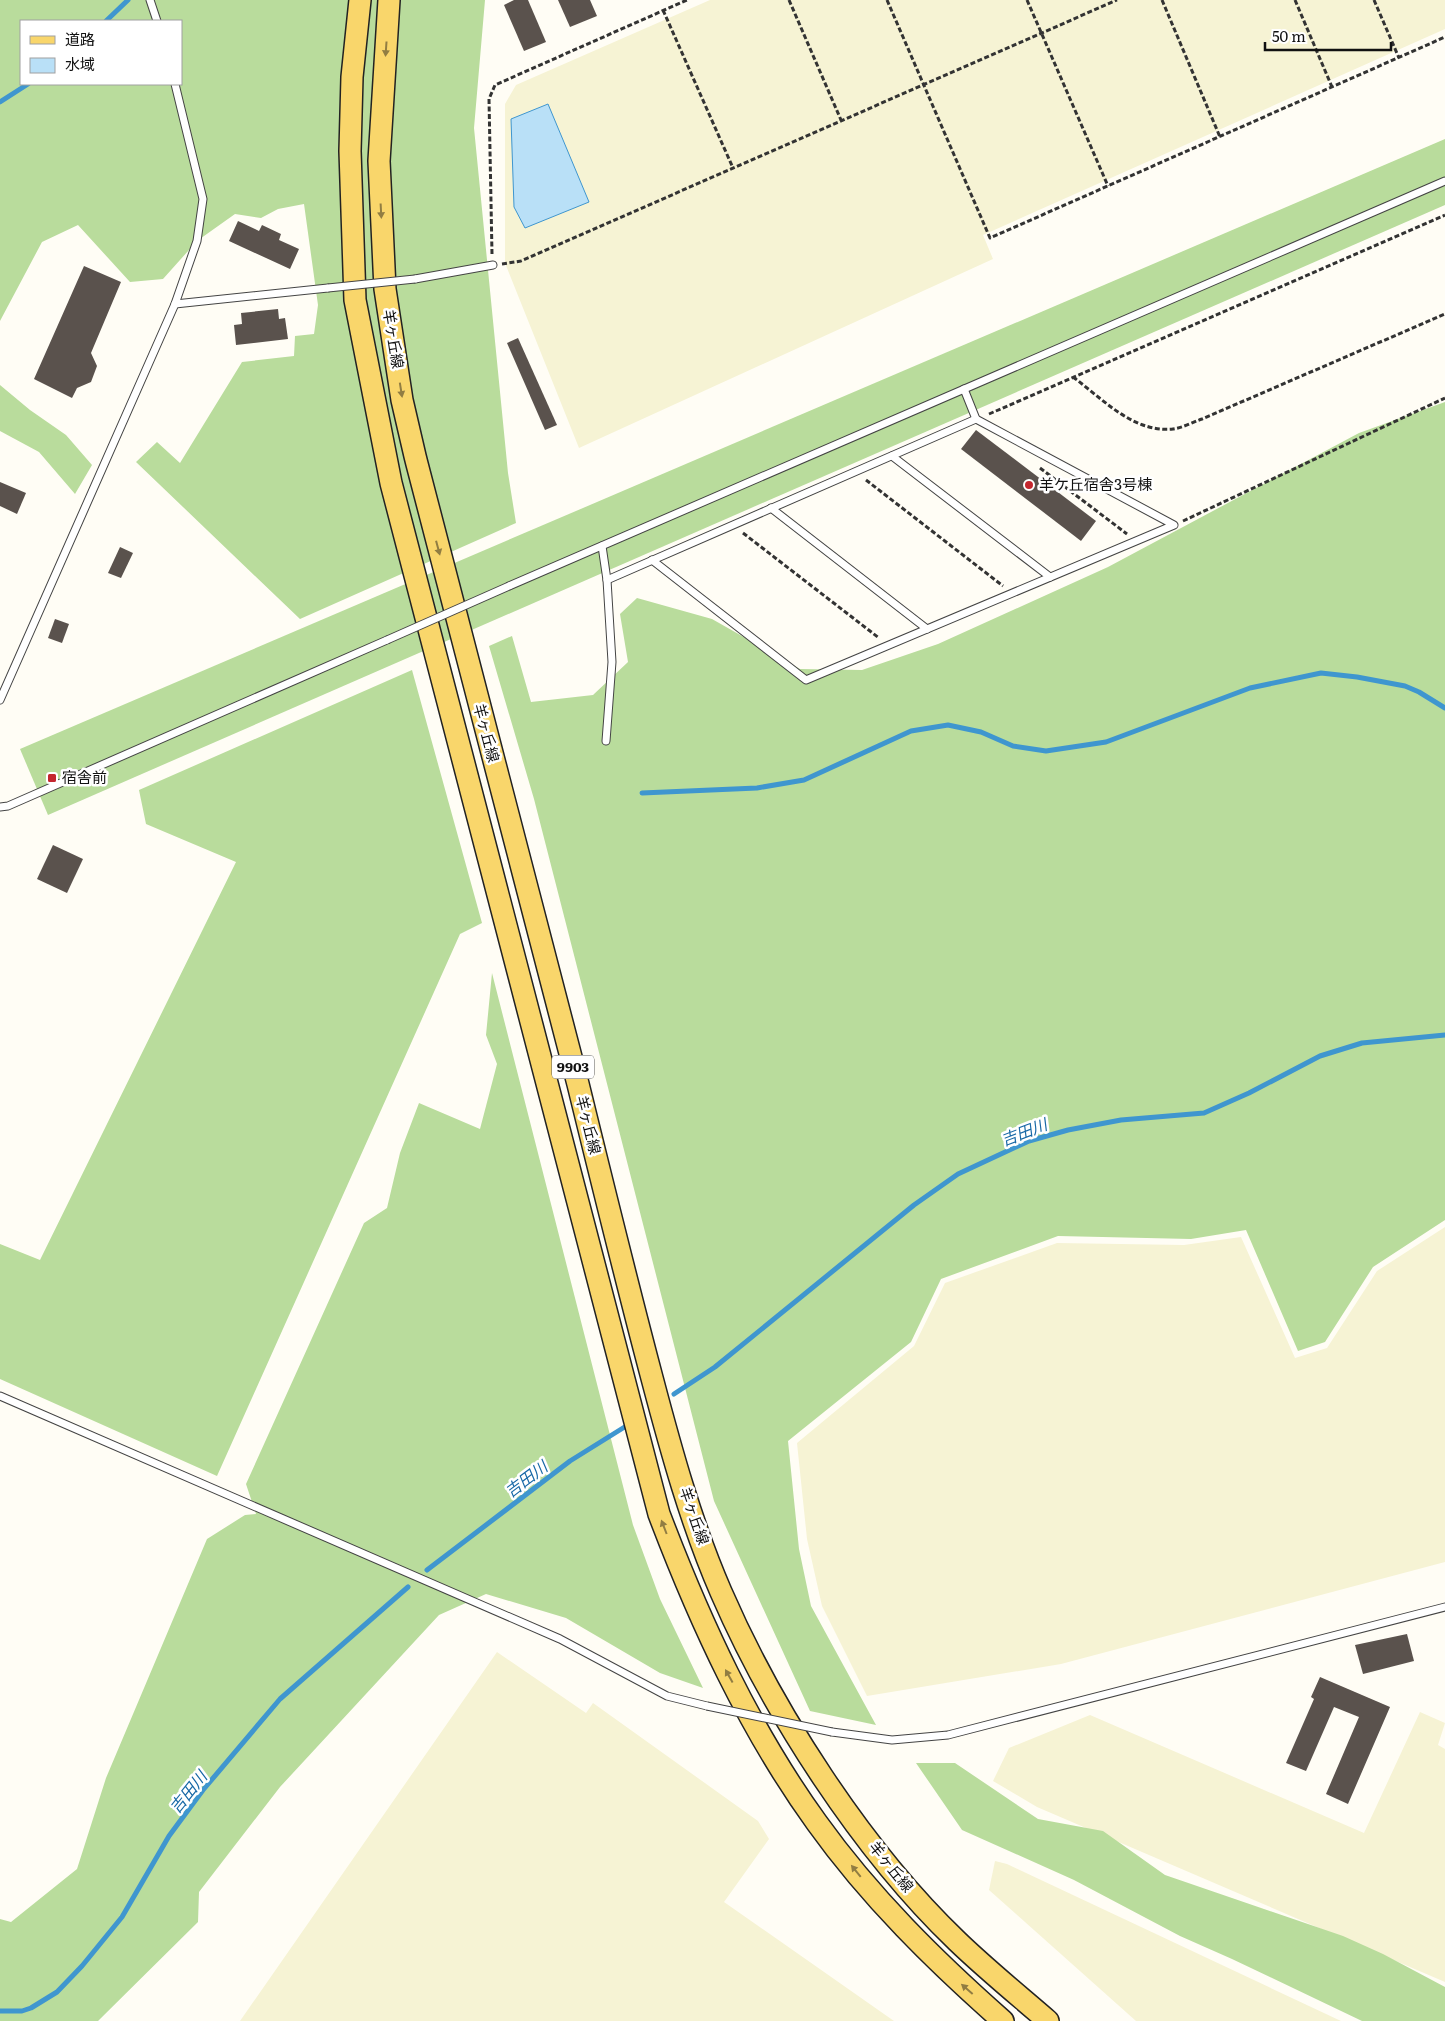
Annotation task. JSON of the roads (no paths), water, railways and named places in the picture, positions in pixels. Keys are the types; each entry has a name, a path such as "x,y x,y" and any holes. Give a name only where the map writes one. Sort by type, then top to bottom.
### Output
{"main road":[{"name":"羊ヶ丘線","path":"360,0 352,77 350,132 354,270 355,300 373,403 391,483 659,1514 687,1588 718,1656 763,1739 817,1823 914,1939 1003,2021"},
{"name":"羊ヶ丘線","path":"389,0 379,162 385,289 402,400 577,1082 615,1239 664,1424 690,1508 721,1592 760,1671 802,1743 838,1799 907,1888 949,1932 1048,2021"}],"lane":[{"path":"150,0 156,20"},
{"path":"0,700 175,304 197,241 203,199 174,85"},
{"path":"0,807 8,806 509,586 1445,181"},
{"path":"175,304 415,279 493,265"},
{"path":"652,560 806,680 1174,525 976,419 964,389"},
{"path":"607,580 976,419"},
{"path":"892,456 1050,577"},
{"path":"771,508 927,629"},
{"path":"602,546 607,580 612,662 606,740"},
{"path":"0,1396 560,1639 667,1696 832,1732 892,1740 948,1735 1445,1606"}],"water":[{"path":"548,104 589,202 525,228 514,207 511,119"}],"waterway":[{"path":"107,20 128,0"},
{"path":"0,102 26,85"},
{"path":"642,793 757,788 804,780 911,731 948,725 981,732 1013,746 1046,751 1106,742 1250,688 1321,673 1357,677 1405,686 1445,708"},
{"name":"吉田川","path":"674,1394 715,1367 914,1205 958,1174 1029,1141 1068,1130 1121,1120 1204,1113 1249,1093 1320,1056 1362,1043 1445,1035"},
{"name":"吉田川","path":"427,1570 570,1461 631,1423"},
{"name":"吉田川","path":"0,2011 22,2011 31,2008 57,1992 82,1966 122,1917 169,1836 203,1790 280,1699 408,1587"}],"place":[{"name":"羊ケ丘宿舎3号棟","path":"1029,485"},
{"name":"宿舎前","path":"52,778"}]}
